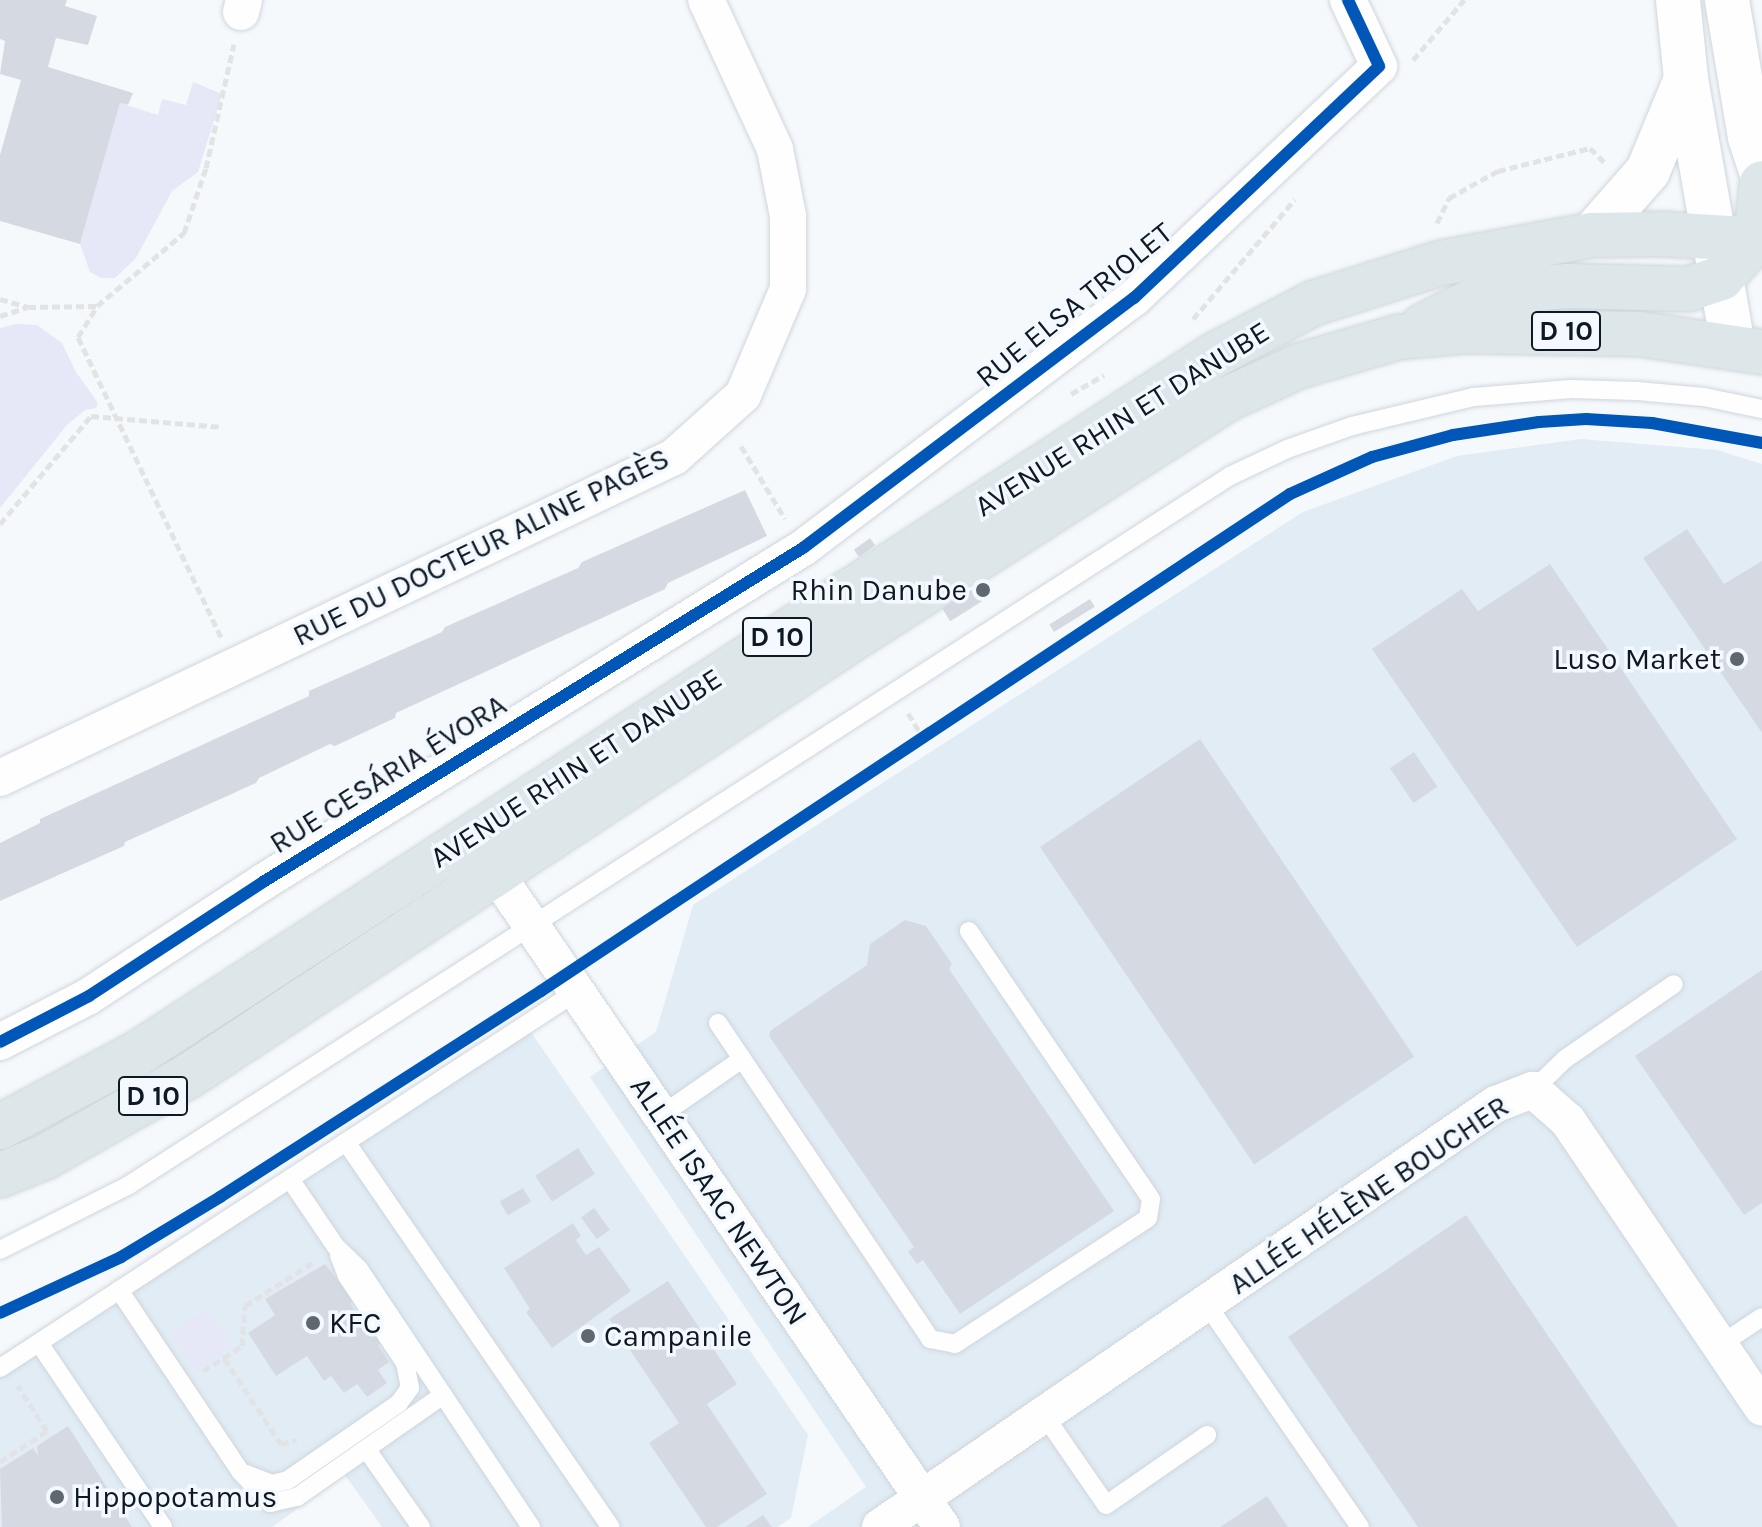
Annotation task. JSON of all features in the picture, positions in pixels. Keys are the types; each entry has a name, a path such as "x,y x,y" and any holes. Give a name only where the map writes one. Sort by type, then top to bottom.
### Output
{"main road":[{"path":"1678,0 1686,79 1717,258 1747,349"},
{"path":"1727,0 1750,137 1762,175"},
{"path":"1592,235 1648,171 1686,79"},
{"path":"1759,240 1762,183"},
{"name":"D 10","path":"1592,235 1717,258 1759,240"},
{"name":"AVENUE RHIN ET DANUBE","path":"0,1127 137,1054 1213,356 1314,303 1441,263 1592,235"},
{"path":"1399,337 1490,292 1568,286 1688,289 1717,258"},
{"name":"D 10","path":"1399,337 1518,329 1640,334 1747,349"},
{"name":"AVENUE RHIN ET DANUBE","path":"0,1175 45,1157 190,1075 858,635 1227,399 1299,366 1399,337"}],"street":[{"name":"RUE DU DOCTEUR ALINE PAGÈS","path":"0,778 674,457 743,395 788,289 788,216 775,149 706,0"},
{"name":"RUE ELSA TRIOLET","path":"803,548 1134,298 1379,66 1348,0"},
{"name":"RUE CESÁRIA ÉVORA","path":"0,1042 89,996 263,882 803,548"},
{"name":"ALLÉE ISAAC NEWTON","path":"497,875 932,1513"},
{"name":"ALLÉE HÉLÈNE BOUCHER","path":"880,1527 932,1513 1044,1415 1496,1104 1533,1090 1568,1121 1762,1407"}],"lane":[{"path":"0,1250 129,1185 1146,527 1230,476 1287,449 1352,426 1427,406 1532,392 1571,389 1669,393 1762,409"},
{"path":"718,1023 930,1339 955,1344 1148,1218 1151,1199 969,931"},
{"path":"1533,1090 1565,1059 1674,984"},
{"path":"2,1367 576,992"},
{"path":"660,1116 742,1059"},
{"path":"346,1142 611,1527"},
{"path":"290,1179 336,1247 359,1269 531,1527"},
{"path":"240,1471 272,1484 288,1480 399,1403 410,1388 410,1375 347,1276 336,1247"},
{"path":"119,1290 240,1471 270,1503 297,1497 443,1395"},
{"path":"1206,1303 1360,1527"},
{"path":"1720,1345 1762,1317"},
{"path":"39,1343 163,1527"},
{"path":"1044,1415 1106,1505 1207,1435"},
{"path":"367,1450 421,1527"}],"path":[{"path":"235,666 78,337 97,306 184,233 206,168 242,6"},
{"path":"1439,235 1437,220 1449,198 1498,171 1590,148 1607,165"},
{"path":"0,299 28,307 97,306"},
{"path":"0,316 28,307"},
{"path":"0,524 91,416 223,427"},
{"path":"741,446 803,548"},
{"path":"182,1385 242,1346 245,1306 336,1247"},
{"path":"224,1358 281,1444 332,1431 347,1439"},
{"path":"0,1462 47,1431 2,1367"}],"shaded area":[{"path":"193,82 222,94 198,172 172,191 136,258 115,278 101,278 90,272 80,244 120,103 158,115 162,99 186,105"},
{"path":"16,324 37,325 62,343 76,372 98,403 96,408 85,410 67,425 0,508 0,328"},
{"path":"1581,439 1717,450 1762,464 1762,1527 808,1527 866,1487 590,1077 656,1032 693,905 1303,512 1457,456"},
{"path":"522,1019 808,1435 791,1518 778,1527 382,1527 345,1475 272,1527 0,1527 0,1356"},
{"path":"207,1309 232,1346 196,1371 171,1334"}],"building":[{"path":"0,0 67,0 65,6 97,16 88,45 56,38 48,67 133,93 128,105 120,103 80,244 0,221 0,155 21,80 0,74 5,41 0,39"},
{"path":"745,490 767,536 668,583 665,589 396,713 395,718 335,746 330,744 259,778 256,783 125,842 124,846 0,901 0,843 40,823 40,819 309,696 309,691 578,568 582,562"},
{"name":"Luso Market","path":"1687,529 1724,584 1762,561 1762,733 1643,558"},
{"path":"870,538 875,545 859,557 854,550"},
{"path":"1550,564 1737,839 1577,947 1372,649 1462,589 1478,611"},
{"path":"983,583 991,596 950,621 942,608"},
{"path":"1090,599 1095,607 1054,632 1049,624"},
{"path":"1200,739 1414,1057 1254,1164 1040,847"},
{"path":"1414,752 1437,787 1413,803 1390,768"},
{"path":"905,920 926,926 952,964 949,969 1114,1211 960,1314 923,1260 917,1264 908,1252 914,1247 769,1036 770,1031 867,965 870,944"},
{"path":"1762,970 1762,1203 1744,1215 1635,1056"},
{"path":"578,1148 595,1174 552,1202 535,1176"},
{"path":"523,1188 531,1202 508,1215 500,1202"},
{"path":"594,1208 610,1230 597,1239 581,1217"},
{"path":"1466,1215 1678,1527 1418,1527 1288,1337"},
{"path":"573,1223 581,1236 576,1240 586,1255 599,1247 631,1291 552,1348 526,1312 530,1309 504,1268"},
{"name":"KFC","path":"325,1264 354,1300 350,1303 371,1334 375,1332 381,1342 378,1345 389,1362 378,1370 387,1383 367,1397 357,1384 344,1393 331,1376 324,1381 307,1356 276,1376 248,1333 275,1315 265,1299"},
{"path":"668,1281 737,1384 707,1404 767,1494 717,1527 706,1527 649,1443 679,1423 609,1319"},
{"name":"Hippopotamus","path":"68,1426 132,1527 2,1527 0,1469 33,1448 38,1456 37,1446"},
{"path":"1267,1496 1288,1527 1220,1527"},
{"path":"763,1515 772,1527 745,1527"}],"cycle path":[{"path":"0,1042 89,996 263,882 803,548 1134,298 1379,66 1348,0"},
{"path":"0,1313 121,1257 220,1197 541,991 1290,494 1372,457 1453,435 1539,422 1586,419 1652,423 1762,443"}],"place":[{"name":"Rhin Danube","path":"983,590"},
{"name":"Luso Market","path":"1737,659"},
{"name":"KFC","path":"313,1323"},
{"name":"Campanile","path":"588,1336"},
{"name":"Hippopotamus","path":"57,1497"}]}
